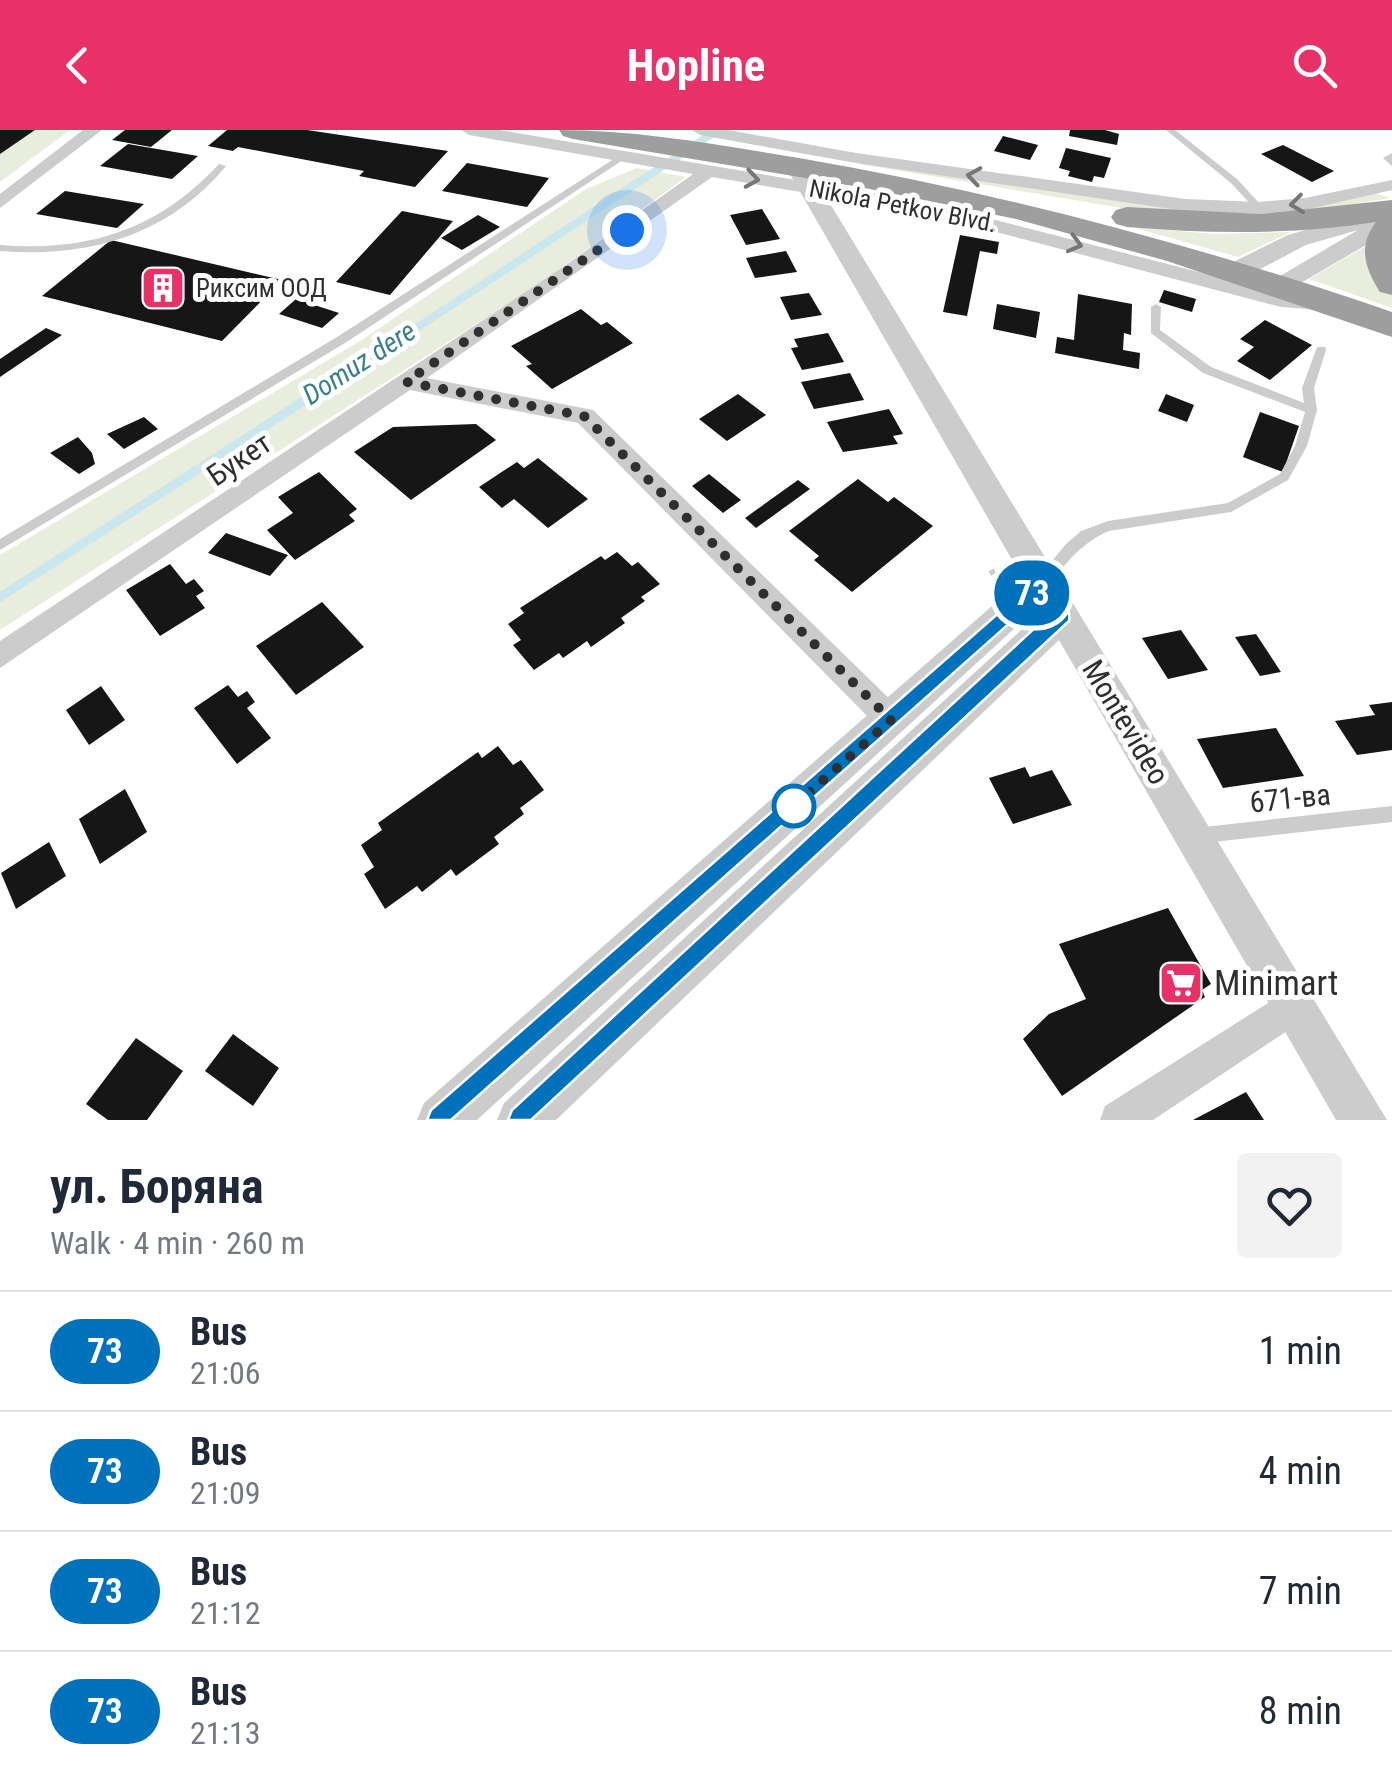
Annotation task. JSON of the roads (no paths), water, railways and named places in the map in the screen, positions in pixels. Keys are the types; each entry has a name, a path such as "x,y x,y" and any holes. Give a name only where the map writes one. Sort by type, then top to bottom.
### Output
{"highway":[{"name":"Nikola Petkov Blvd.","path":"573,130 665,146 722,147 804,178 962,198 1139,242 1392,325"},
{"path":"962,198 1223,224 1311,224 1392,216"},
{"path":"1392,216 1378,250 1392,284"}],"street":[{"path":"0,203 94,130"},
{"name":"Nikola Petkov Blvd.","path":"469,130 620,158 665,146"},
{"name":"Nikola Petkov Blvd.","path":"722,147 1112,198 1259,208 1305,204 1392,185"},
{"name":"Букет","path":"0,656 574,269 722,147"},
{"name":"Nikola Petkov Blvd.","path":"804,178 1022,230 1281,300 1332,303"},
{"name":"Montevideo","path":"804,178 1362,1120"},
{"path":"1236,272 1297,240 1392,216"},
{"path":"1278,285 1352,246 1392,216"},
{"path":"406,382 584,416 891,720"},
{"path":"441,1120 891,720 1052,599"},
{"path":"521,1120 1052,599"},
{"path":"1119,1120 1294,1004"}],"lane":[{"path":"1170,130 1234,181 1259,208"},
{"path":"0,546 341,340 620,158"},
{"path":"0,248 36,253 62,251 112,237 161,217 196,193 222,166"},
{"path":"1156,307 1156,332 1207,370 1310,410"},
{"path":"1052,599 1071,548 1086,535 1108,526 1230,507 1284,477 1300,446 1310,410 1308,388 1321,350"},
{"name":"671-ва","path":"1194,836 1392,814"}],"waterway":[{"name":"Domuz dere","path":"343,376 718,130"},
{"name":"Domuz dere","path":"0,597 347,373"}],"place":[{"name":"Риксим ООД","path":"163,288"},
{"name":"Minimart","path":"1181,983"}]}
